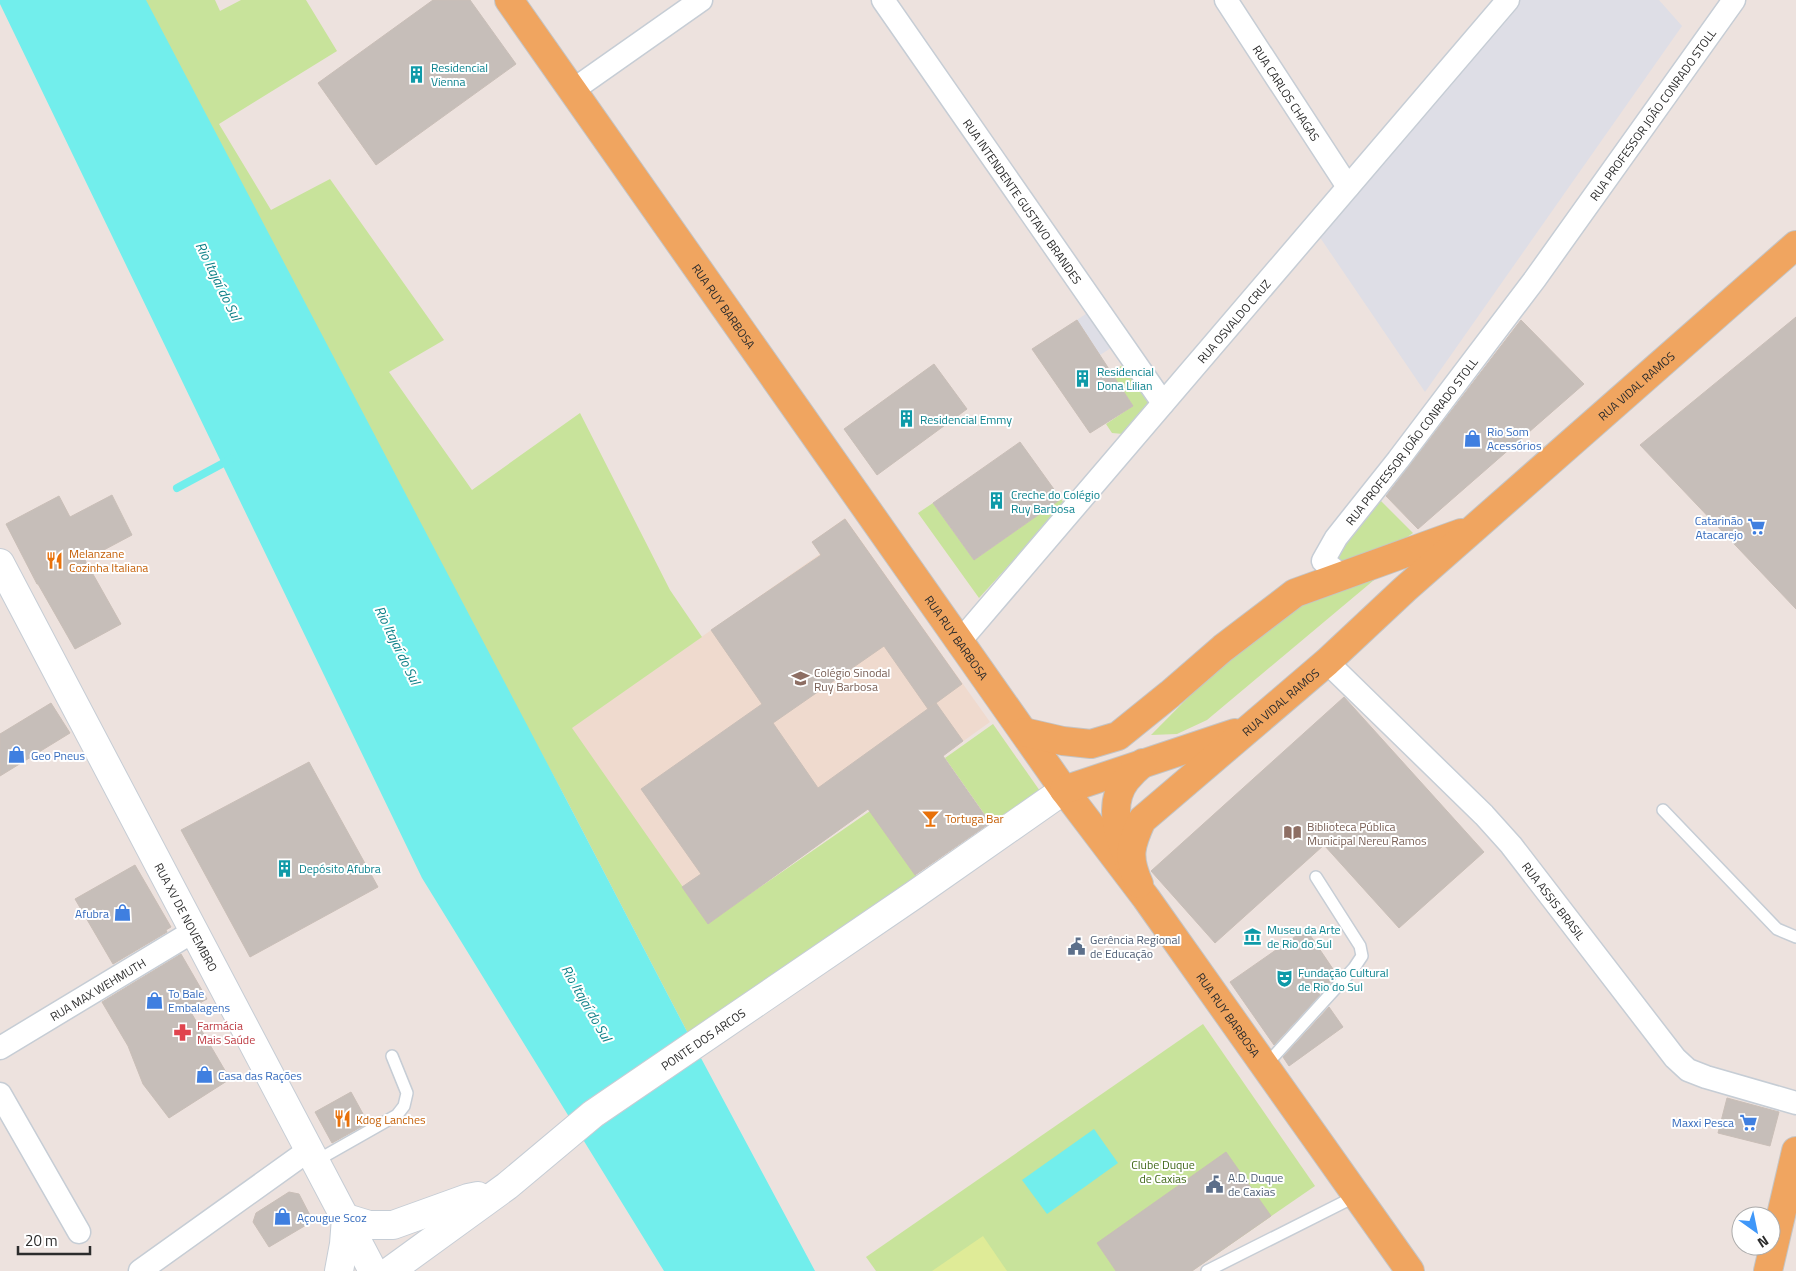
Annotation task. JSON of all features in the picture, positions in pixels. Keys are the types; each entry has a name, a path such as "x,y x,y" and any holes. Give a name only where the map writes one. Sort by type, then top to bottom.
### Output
{"main road":[{"name":"RUA RUY BARBOSA","path":"509,0 1064,790 1146,898 1410,1271"},
{"name":"RUA VIDAL RAMOS","path":"1146,898 1131,866 1133,840 1142,820 1252,728 1327,662 1405,589 1796,245"},
{"name":"RUA VIDAL RAMOS","path":"1342,575 1477,527"},
{"name":"RUA XV DE NOVEMBRO","path":"1,569 373,1271"},
{"path":"1024,732 1063,741 1091,744 1118,736 1223,648 1296,593 1342,575"},
{"path":"1064,790 1252,728"},
{"path":"1131,866 1119,837 1116,813 1118,796 1126,781 1143,763"},
{"name":"PONTE DOS ARCOS","path":"390,1271 502,1189 593,1114 1064,790"},
{"path":"1768,1271 1796,1151"},
{"path":"339,1271 346,1218 370,1225 393,1225 468,1198 502,1189"}],"street":[{"path":"573,90 701,0"},
{"name":"RUA INTENDENTE GUSTAVO BRANDES","path":"883,0 1163,403"},
{"name":"RUA CARLOS CHAGAS","path":"1226,0 1348,187"},
{"name":"RUA OSVALDO CRUZ","path":"960,641 1508,0"},
{"name":"RUA PROFESSOR JOÃO CONRADO STOLL","path":"1342,575 1323,560 1336,538 1535,279 1734,0"},
{"name":"RUA ASSIS BRASIL","path":"1327,662 1484,815 1511,844 1675,1058 1688,1070 1706,1077 1796,1103"},
{"name":"RUA MAX WEHMUTH","path":"0,1048 194,931"},
{"path":"0,1094 79,1232"},
{"path":"140,1271 313,1155"}],"lane":[{"path":"1663,810 1777,929 1796,937"},
{"path":"1265,1067 1354,968 1362,956 1360,946 1316,877"},
{"path":"313,1155 397,1115 404,1106 406,1093 392,1056"},
{"path":"1207,1271 1356,1196"}],"shaded area":[{"path":"1514,0 1659,0 1682,26 1425,392 1317,233"},
{"path":"1090,311 1114,346 1100,355 1077,320"},
{"name":"Colégio Sinodal Ruy Barbosa","path":"845,518 990,722 708,924 571,728 820,554 812,542"}],"green space":[{"path":"135,0 215,0 220,11 241,0 306,0 337,51 219,124 271,210 330,179 444,340 389,372 472,490 580,413 670,590 702,637 572,728 708,923 870,811 918,878 694,1045 566,799"},
{"path":"1126,363 1152,403 1123,434 1112,433 1106,424 1133,406 1111,372"},
{"path":"1061,499 1065,504 979,598 918,513 933,503 974,560"},
{"path":"1379,499 1413,533 1391,548 1345,564 1338,559 1337,551"},
{"path":"1380,575 1207,720 1177,734 1151,735 1242,643 1296,600"},
{"path":"993,724 1040,791 992,825 945,758"},
{"name":"Clube Duque de Caxias","path":"1203,1024 1315,1186 1192,1271 876,1271 866,1257"},
{"path":"983,1236 1007,1271 932,1271"}],"water":[{"name":"Rio Itajaí do Sul","path":"0,0 146,0 694,1045 815,1271 664,1271 422,878 0,4"},
{"path":"1094,1129 1118,1163 1047,1214 1022,1180"}],"building":[{"name":"Residencial Vienna","path":"433,0 470,0 516,64 376,165 318,83"},
{"name":"Catarinão Atacarejo","path":"1796,317 1796,609 1640,445"},
{"name":"Residencial Dona Lilian","path":"1077,320 1133,406 1090,433 1032,349"},
{"name":"Rio Som Acessórios","path":"1521,320 1584,384 1418,529 1386,496"},
{"name":"Residencial Emmy","path":"934,364 967,409 877,475 844,429"},
{"name":"Creche do Colégio Ruy Barbosa","path":"1020,442 1061,499 974,560 933,503"},
{"name":"Melanzane Cozinha Italiana","path":"112,495 132,535 85,560 121,624 75,649 37,584 6,524 59,496 70,517"},
{"name":"Colégio Sinodal Ruy Barbosa","path":"845,519 962,684 936,703 963,741 943,756 990,823 915,875 868,809 708,924 682,887 701,874 641,789 762,704 711,630 821,555 812,542","holes":["884,646 928,709 818,788 773,723"]},
{"path":"1344,697 1484,852 1399,928 1324,845 1215,943 1151,871"},
{"name":"Geo Pneus","path":"51,703 70,733 0,776 0,734"},
{"name":"Depósito Afubra","path":"309,762 378,887 250,957 181,830"},
{"name":"Afubra","path":"135,865 171,927 166,930 167,932 113,964 75,899"},
{"name":"Fundação Cultural de Rio do Sul","path":"1306,929 1337,975 1332,981 1317,991 1320,995 1274,1045 1230,982"},
{"path":"181,954 207,999 189,1009 230,1079 169,1118 143,1084 128,1046 102,1002"},
{"path":"1329,1007 1343,1027 1289,1066 1283,1057"},
{"name":"Kdog Lanches","path":"351,1092 368,1123 332,1143 315,1112"},
{"name":"Maxxi Pesca","path":"1727,1098 1779,1112 1770,1146 1718,1133"},
{"name":"A.D. Duque de Caxias","path":"1226,1152 1271,1216 1192,1271 1116,1271 1097,1243"},
{"name":"Açougue Scoz","path":"289,1192 299,1194 313,1221 269,1247 253,1222 256,1213"}],"waterway":[{"path":"177,488 231,459"}],"place":[{"name":"Residencial Vienna","path":"417,74"},
{"name":"Residencial Dona Lilian","path":"1083,378"},
{"name":"Residencial Emmy","path":"906,419"},
{"name":"Rio Som Acessórios","path":"1473,438"},
{"name":"Creche do Colégio Ruy Barbosa","path":"997,501"},
{"name":"Catarinão Atacarejo","path":"1757,527"},
{"name":"Melanzane Cozinha Italiana","path":"55,560"},
{"name":"Colégio Sinodal Ruy Barbosa","path":"800,679"},
{"name":"Geo Pneus","path":"17,755"},
{"name":"Tortuga Bar","path":"931,818"},
{"name":"Biblioteca Pública Municipal Nereu Ramos","path":"1293,833"},
{"name":"Depósito Afubra","path":"285,868"},
{"name":"Afubra","path":"123,913"},
{"name":"Museu da Arte de Rio do Sul","path":"1253,936"},
{"name":"Gerência Regional de Educação","path":"1076,946"},
{"name":"Fundação Cultural de Rio do Sul","path":"1284,979"},
{"name":"To Bale Embalagens","path":"154,1000"},
{"name":"Farmácia Mais Saúde","path":"183,1032"},
{"name":"Casa das Rações","path":"204,1075"},
{"name":"Kdog Lanches","path":"342,1119"},
{"name":"Maxxi Pesca","path":"1748,1122"},
{"name":"A.D. Duque de Caxias","path":"1214,1184"},
{"name":"Açougue Scoz","path":"283,1217"}]}
